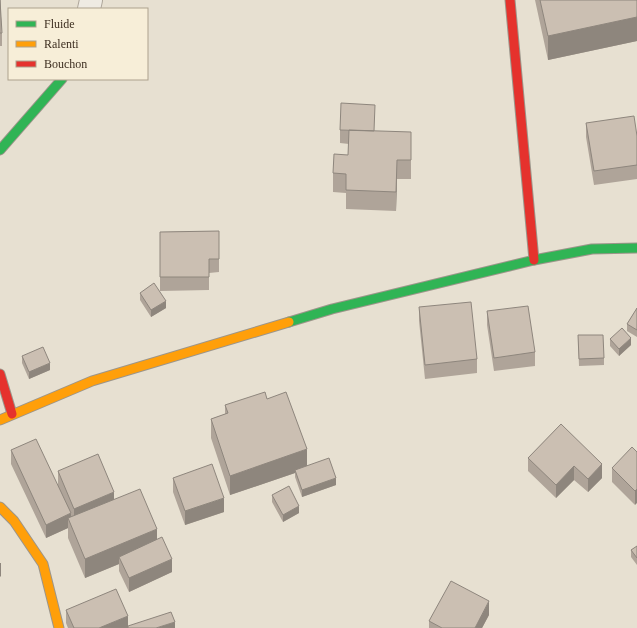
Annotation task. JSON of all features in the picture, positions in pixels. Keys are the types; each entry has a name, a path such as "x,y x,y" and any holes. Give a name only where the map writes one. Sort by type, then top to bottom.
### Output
{"main road":[{"path":"510,0 534,260"},
{"path":"0,150 61,80"},
{"path":"0,420 92,381 332,309 534,260 592,249 637,248"},
{"path":"0,374 12,414"},
{"path":"0,507 14,521 43,564 59,628"}],"building":[{"path":"0,0 2,33 0,33"},
{"path":"540,0 637,0 637,17 548,36"},
{"path":"341,103 375,105 374,131 340,130"},
{"path":"634,116 637,136 637,165 594,171 586,123"},
{"path":"349,130 411,132 411,160 397,160 396,192 346,190 346,174 333,173 334,154 348,155"},
{"path":"219,231 219,259 209,259 209,277 160,277 160,232"},
{"path":"154,283 166,301 151,310 140,293"},
{"path":"471,302 477,359 425,365 419,307"},
{"path":"528,306 535,352 494,358 487,311"},
{"path":"637,308 637,330 627,324"},
{"path":"622,328 631,338 619,349 610,339"},
{"path":"578,335 603,335 604,358 579,359"},
{"path":"43,347 50,363 29,372 22,356"},
{"path":"265,392 267,399 286,392 307,449 230,476 211,419 228,413 225,405"},
{"path":"561,424 602,464 588,479 574,466 556,485 528,458"},
{"path":"36,439 71,513 46,525 11,450"},
{"path":"632,447 637,452 637,489 635,491 612,468"},
{"path":"98,454 114,492 74,509 58,471"},
{"path":"329,458 336,478 302,490 295,470"},
{"path":"212,464 224,498 185,511 173,478"},
{"path":"289,486 299,506 283,515 272,495"},
{"path":"140,489 157,529 85,559 68,518"},
{"path":"162,537 172,559 129,578 119,557"},
{"path":"637,546 637,558 631,550"},
{"path":"451,581 489,601 475,628 442,628 429,621"},
{"path":"116,589 128,616 99,628 74,628 66,610"},
{"path":"171,612 175,622 156,628 128,628 128,626"}],"traffic: fast":[{"path":"0,150 61,80"},
{"path":"289,322 332,309 534,260 592,249 637,248"}],"traffic: slow":[{"path":"0,420 92,381 289,322"},
{"path":"0,507 14,521 43,564 59,628"}],"traffic: jam":[{"path":"510,0 534,260"},
{"path":"0,374 12,414"}]}
